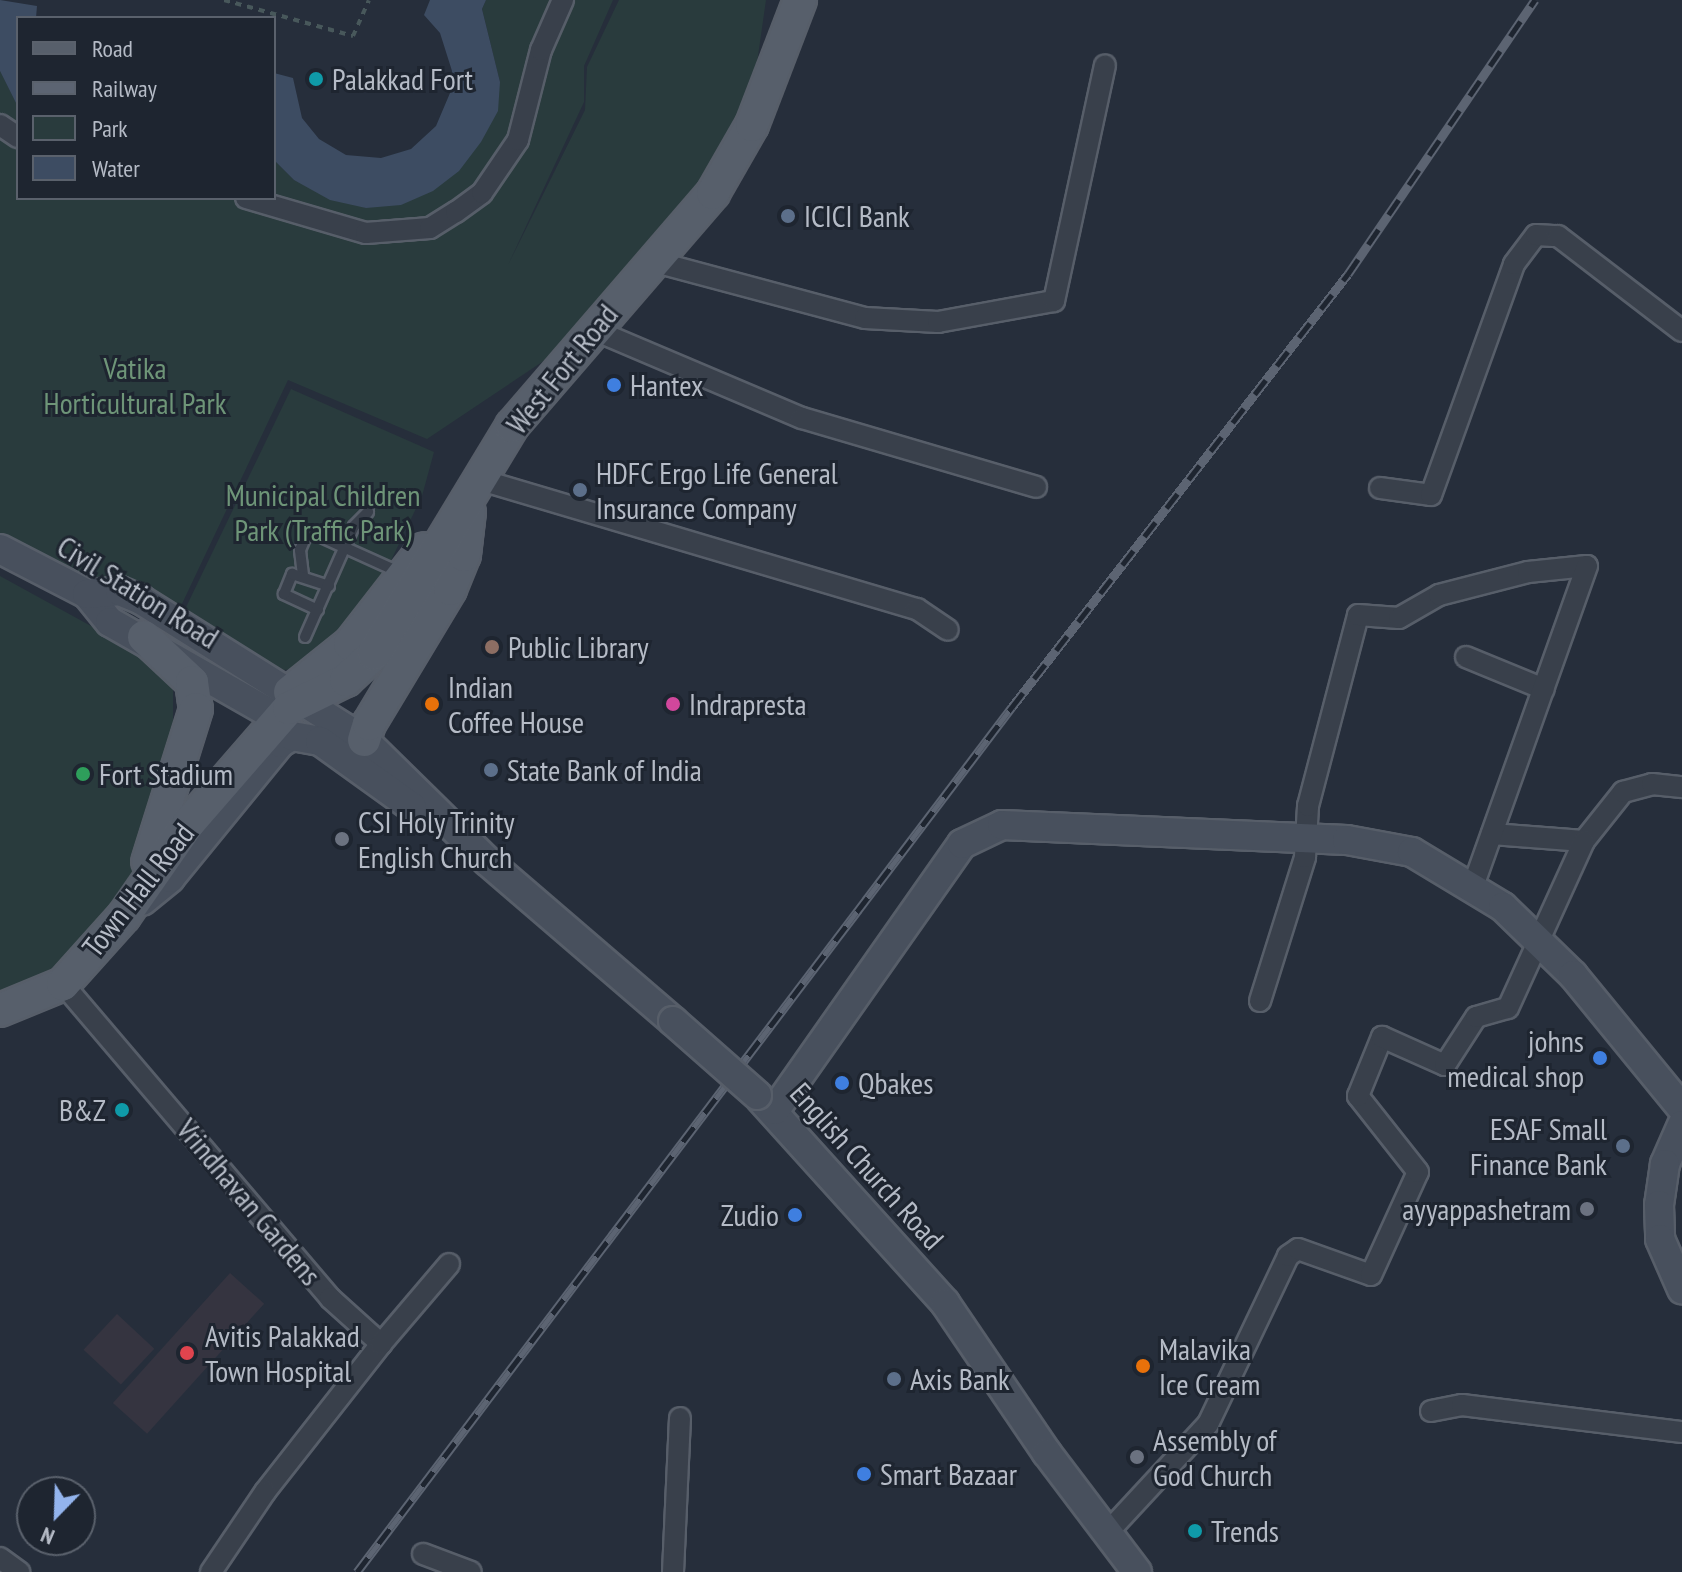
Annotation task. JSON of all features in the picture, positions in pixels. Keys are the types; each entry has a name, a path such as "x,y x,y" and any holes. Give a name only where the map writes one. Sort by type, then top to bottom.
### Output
{"main road":[{"name":"West Fort Road","path":"289,705 346,680 374,654 486,489 512,426 592,329 713,193 752,125 800,0"},
{"path":"87,594 120,591 141,600 289,705 350,644 401,573 486,489"},
{"path":"364,740 369,724 450,589 486,489"},
{"name":"Civil Station Road","path":"0,549 87,594 110,622 289,705"},
{"path":"124,916 175,785 196,709 192,682 144,637"},
{"name":"English Church Road","path":"289,705 364,740 487,861 766,1103 945,1303 1137,1572"},
{"name":"Town Hall Road","path":"0,1010 63,984 124,916 188,824 289,705"},
{"name":"English Church Road","path":"124,916 170,878 280,743 292,736 320,741 487,861"},
{"path":"766,1103 962,844 1002,825 1307,834 1412,852 1478,874 1545,933 1573,975 1682,1108"},
{"path":"1682,1125 1665,1164 1659,1228 1682,1289"}],"street":[{"path":"253,200 366,233 430,228 456,212 482,193 518,140 541,50 563,0"},
{"path":"652,261 865,318 938,322 1054,301 1105,65"},
{"path":"1380,488 1431,495 1514,264 1536,235 1558,236 1682,331"},
{"path":"592,329 802,418 1036,487"},
{"path":"486,489 593,513 917,609 948,630"},
{"path":"1260,1001 1307,834 1308,806 1358,615 1399,618 1439,595 1528,572 1587,566 1478,874"},
{"path":"1466,657 1544,689"},
{"path":"1107,1533 1208,1424 1288,1256 1298,1249 1371,1275 1418,1172 1358,1096 1382,1037 1445,1065 1476,1017 1508,1008 1545,933 1584,841 1623,792 1652,784 1682,787"},
{"path":"1492,834 1584,841"},
{"name":"Vrindhavan Gardens","path":"63,984 330,1298 381,1344"},
{"path":"211,1572 265,1492 381,1344 449,1264"},
{"path":"1431,1411 1462,1405 1682,1432"},
{"path":"673,1572 680,1418"},
{"path":"423,1554 471,1572"},
{"path":"0,1558 19,1572"}],"lane":[{"path":"305,637 354,526 368,512"},
{"path":"303,575 300,550 308,531 401,573"},
{"path":"318,610 284,594 292,574 303,575 329,586"}],"path":[{"path":"224,0 353,36 369,0"}],"shaded area":[{"name":"Avitis Palakkad Town Hospital","path":"230,1273 264,1304 147,1434 113,1403"},
{"name":"Avitis Palakkad Town Hospital","path":"117,1314 154,1349 121,1385 84,1350"}],"green space":[{"name":"Vatika Horticultural Park","path":"486,0 613,0 584,66 584,102 508,265 585,110 587,67 619,0 766,0 751,105 708,193 560,350 427,439 288,380 172,625 0,533 0,71 16,103 16,200 276,200 276,162 294,180 366,208 500,82 482,9"},
{"name":"Municipal Children Park (Traffic Park)","path":"291,389 434,452 422,496 385,573 339,634 296,669 257,672 176,628"},
{"name":"Fort Stadium","path":"0,576 173,671 173,746 147,850 132,879 100,926 27,990 0,997"}],"water":[{"path":"0,0 37,6 36,16 16,16 16,103 0,71"},
{"path":"430,0 486,0 482,9 500,82 498,111 481,142 459,171 433,191 401,205 366,208 330,200 294,180 276,162 276,74 293,78 302,118 319,139 346,155 381,158 411,149 436,126 450,93 452,71 440,33 424,15"}],"railway":[{"path":"357,1572 1012,707 1348,274 1535,0"}],"place":[{"name":"Palakkad Fort","path":"316,79"},
{"name":"ICICI Bank","path":"788,216"},
{"name":"Hantex","path":"614,385"},
{"name":"HDFC Ergo Life General Insurance Company","path":"580,490"},
{"name":"Public Library","path":"492,647"},
{"name":"Indian Coffee House","path":"432,704"},
{"name":"Indrapresta","path":"673,704"},
{"name":"State Bank of India","path":"491,770"},
{"name":"Fort Stadium","path":"83,774"},
{"name":"CSI Holy Trinity English Church","path":"342,839"},
{"name":"johns medical shop","path":"1600,1058"},
{"name":"Qbakes","path":"842,1083"},
{"name":"B&Z","path":"122,1110"},
{"name":"ESAF Small Finance Bank","path":"1623,1146"},
{"name":"ayyappashetram","path":"1587,1209"},
{"name":"Zudio","path":"795,1215"},
{"name":"Avitis Palakkad Town Hospital","path":"187,1353"},
{"name":"Malavika Ice Cream","path":"1143,1366"},
{"name":"Axis Bank","path":"894,1379"},
{"name":"Assembly of God Church","path":"1137,1457"},
{"name":"Smart Bazaar","path":"864,1474"},
{"name":"Trends","path":"1195,1531"}]}
